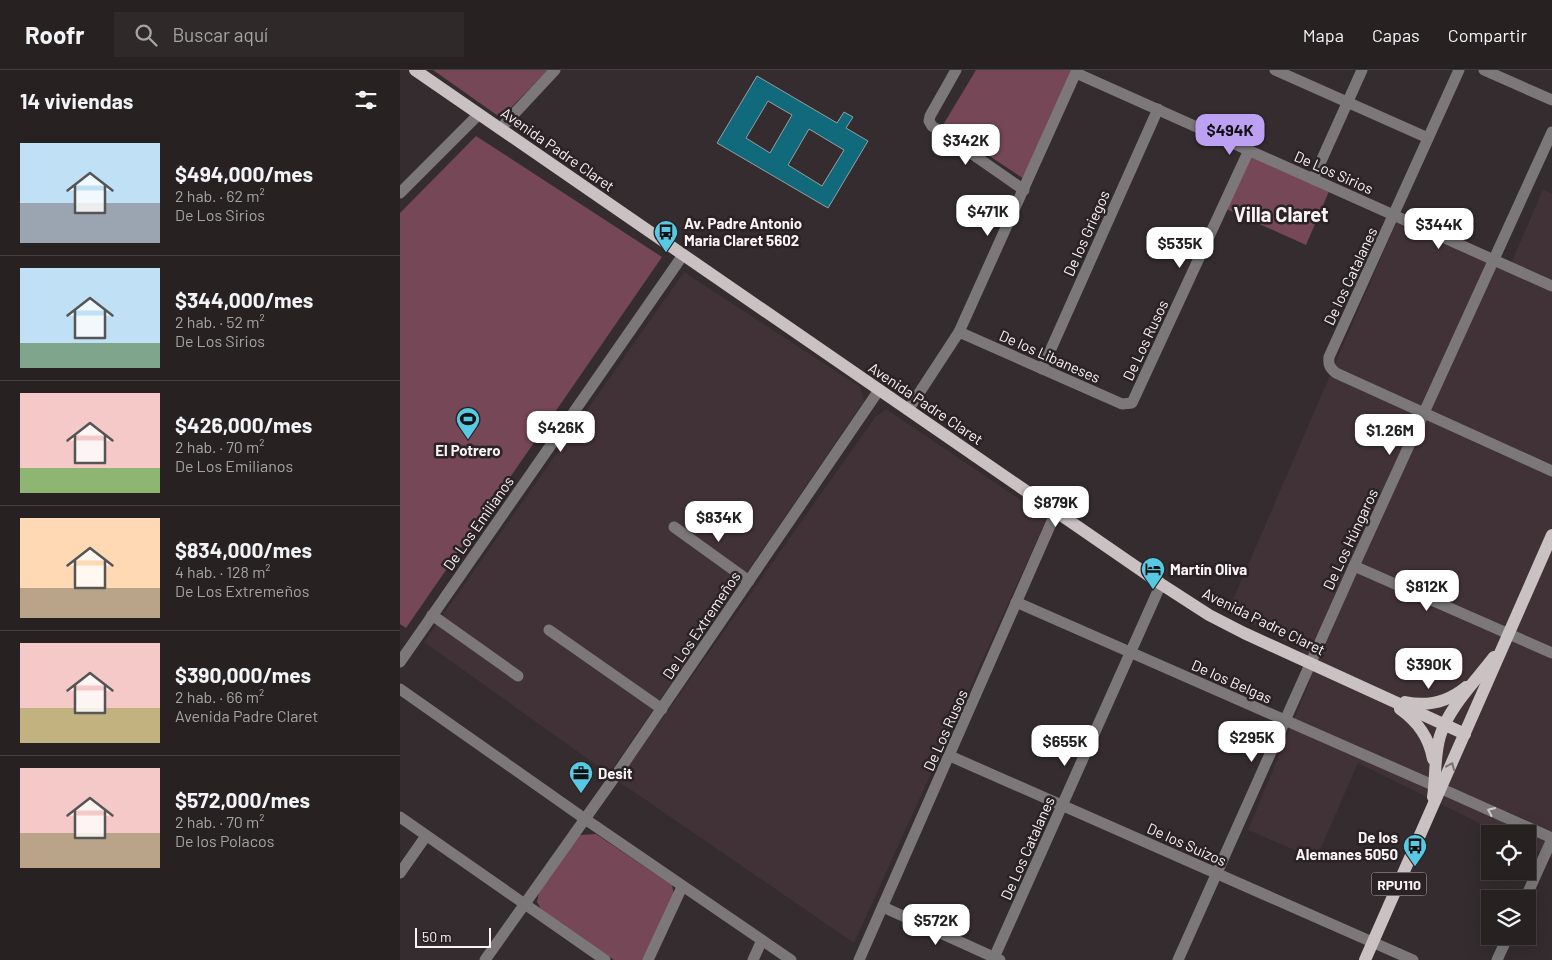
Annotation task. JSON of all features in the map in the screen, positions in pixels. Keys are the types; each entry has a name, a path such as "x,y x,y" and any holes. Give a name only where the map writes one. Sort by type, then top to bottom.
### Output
{"main road":[{"name":"Avenida Padre Claret","path":"415,70 1056,512 1209,615 1244,633 1465,734"},
{"name":"RPU110","path":"1365,960 1424,826 1437,785 1465,734 1552,535"},
{"name":"RPU110","path":"1437,785 1438,747 1445,724 1453,710 1510,634"},
{"path":"1377,694 1414,704 1430,704 1455,696 1479,676"},
{"path":"1377,694 1403,711 1421,728 1431,749 1437,785"}],"street":[{"path":"500,129 555,70"},
{"path":"956,70 930,116 929,122 932,126 1024,190"},
{"path":"1276,70 1428,138"},
{"path":"1313,179 1362,70"},
{"name":"De los Catalanes","path":"1425,414 1336,373 1330,368 1329,357 1458,70"},
{"path":"1484,70 1552,100"},
{"path":"908,410 960,332 1077,71"},
{"name":"De Los Sirios","path":"1077,71 1552,286"},
{"name":"De los Griegos","path":"1042,368 1158,109"},
{"path":"400,193 478,114"},
{"name":"De Los Húngaros","path":"1178,960 1310,663 1552,132"},
{"name":"De Los Rusos","path":"1128,405 1136,397 1249,150"},
{"name":"De Los Emilianos","path":"401,657 417,637 683,254"},
{"name":"De los Libaneses","path":"960,332 1128,405"},
{"name":"De Los Extremeños","path":"485,960 662,709 879,390"},
{"path":"1425,414 1552,471"},
{"name":"De Los Rusos","path":"859,960 1056,512"},
{"path":"674,527 749,581"},
{"path":"1354,566 1552,653"},
{"name":"De Los Catalanes","path":"996,959 1161,584"},
{"name":"De los Belgas","path":"1016,602 1437,785 1552,838"},
{"path":"432,615 518,676"},
{"path":"549,630 662,709"},
{"path":"400,688 585,819 791,960"},
{"name":"De los Suizos","path":"950,756 1413,960"},
{"path":"400,818 605,960"},
{"path":"400,873 426,836"},
{"path":"1529,890 1552,838"},
{"path":"1541,864 1552,869"},
{"path":"648,960 682,886"},
{"path":"883,907 996,959"},
{"path":"753,960 762,940"},
{"path":"1497,960 1504,945"}],"shaded area":[{"path":"433,70 548,70 501,118"},
{"path":"976,70 1073,70 1024,179 943,125"},
{"name":"El Potrero","path":"476,136 662,257 406,628 400,624 400,213"},
{"path":"1250,153 1330,189 1306,245 1224,208"},
{"path":"1543,189 1552,194 1552,858 1536,850 1536,825 1483,825 1358,763 1316,859 1248,830 1310,681 1302,650 1228,611 1396,223 1508,271"},
{"path":"684,272 860,387 864,401 609,774 424,642"},
{"path":"886,409 1047,518 854,943 618,781 876,416"},
{"path":"596,834 672,885 674,895 644,960 614,960 542,911 537,902 539,892 580,835"}],"building":[{"path":"757,76 837,123 844,112 853,117 846,128 868,141 828,208 717,143","holes":["768,101 792,115 770,153 746,138","809,129 844,150 822,186 788,165"]}],"place":[{"name":"Av. Padre Antonio Maria Claret 5602","path":"666,253"},
{"name":"El Potrero","path":"468,440"},
{"name":"Martín Oliva","path":"1153,590"},
{"name":"Desit","path":"581,794"},
{"name":"De los Alemanes 5050","path":"1415,867"}],"district":[{"name":"Villa Claret","path":"1281,214"}]}
